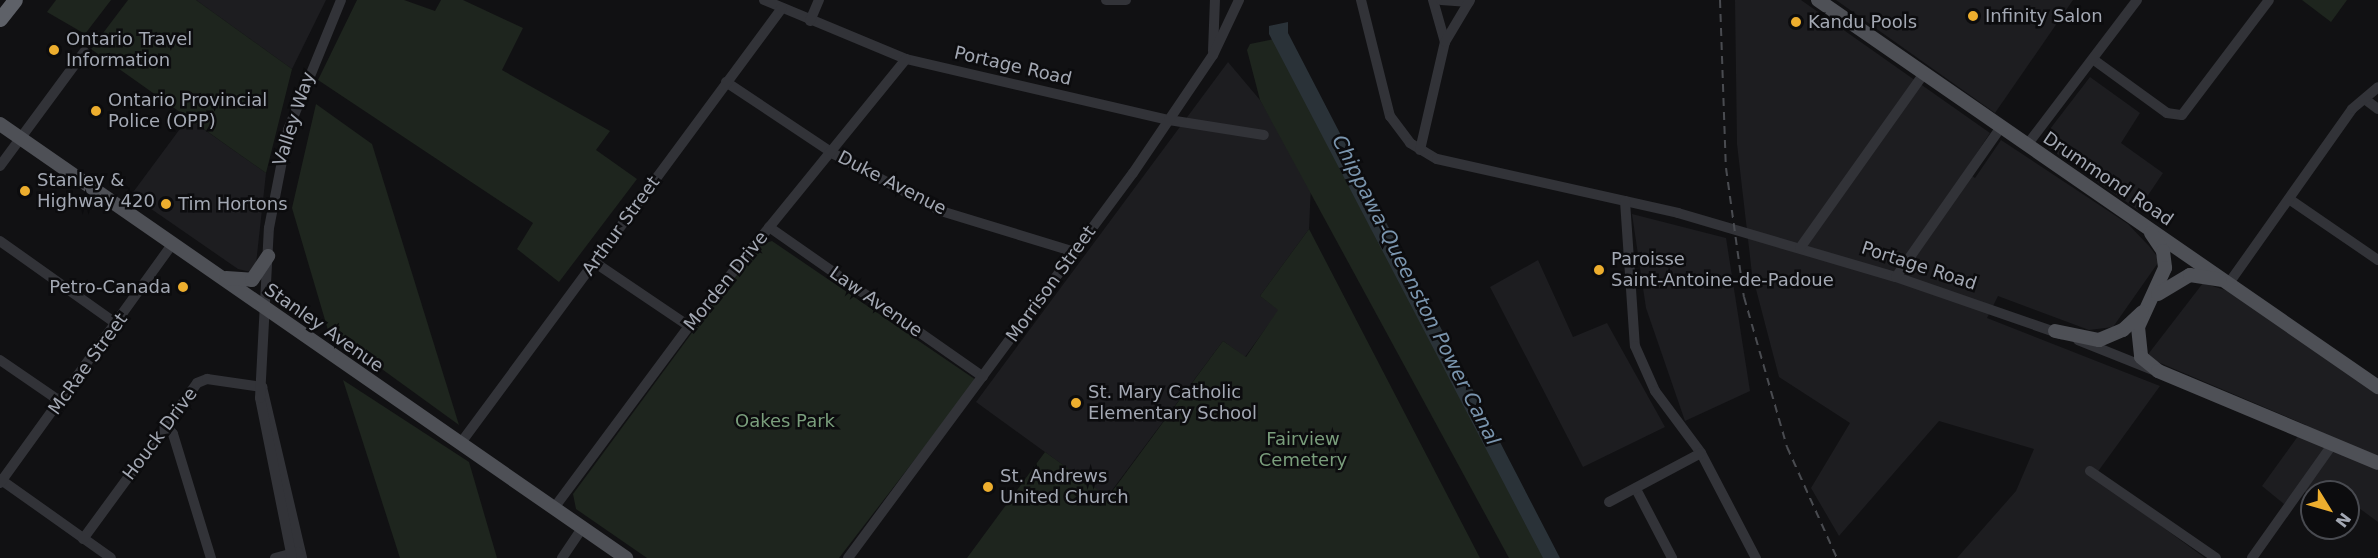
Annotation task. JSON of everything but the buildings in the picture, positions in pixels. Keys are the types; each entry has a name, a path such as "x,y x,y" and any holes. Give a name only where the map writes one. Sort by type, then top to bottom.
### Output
{"highway":[{"path":"0,19 15,0"}],"main road":[{"name":"Drummond Road","path":"1818,0 1923,75 2378,387"},
{"name":"Stanley Avenue","path":"1,126 626,558"},
{"path":"2146,227 2165,261 2156,295"},
{"path":"218,276 251,281 268,256"},
{"path":"2055,331 2099,340 2123,330 2156,295 2190,275 2229,283"},
{"path":"2143,311 2138,348 2158,371"},
{"name":"Portage Road","path":"2158,371 2378,463"}],"street":[{"name":"Valley Way","path":"297,555 262,387 268,256 275,180 288,130 341,0"},
{"name":"Portage Road","path":"764,0 906,59 1169,120 1264,135"},
{"path":"810,21 819,0"},
{"path":"1106,0 1126,1"},
{"path":"1213,55 1215,0"},
{"name":"Morrison Street","path":"848,558 983,377 1169,120 1213,55 1239,0"},
{"name":"Portage Road","path":"1361,0 1390,116 1419,150 1457,165 1625,201 1800,248 1896,277 2055,331 2158,371"},
{"path":"1433,0 1445,42"},
{"path":"1419,150 1445,42 1470,1 1441,0"},
{"path":"2027,145 2094,60 2137,0"},
{"path":"2094,60 2167,113 2182,115 2269,0"},
{"name":"Arthur Street","path":"460,444 782,8"},
{"path":"0,166 84,52"},
{"name":"Morden Drive","path":"554,508 689,326 769,227 834,153 906,59"},
{"path":"1800,248 1923,75"},
{"name":"Duke Avenue","path":"726,81 834,153 941,211 1074,252"},
{"path":"2229,283 2352,109 2366,100 2378,87"},
{"path":"2366,100 2378,109"},
{"path":"1896,277 2001,127"},
{"path":"2289,199 2378,260"},
{"path":"1625,201 1635,346 1671,417 1701,453 1756,558"},
{"name":"Law Avenue","path":"769,227 983,377"},
{"path":"0,241 117,324"},
{"name":"McRae Street","path":"1,481 61,402 173,243"},
{"path":"594,262 689,326"},
{"path":"0,360 61,402"},
{"name":"Houck Drive","path":"83,538 190,390 207,379 262,387"},
{"path":"165,425 174,434 211,558"},
{"path":"2252,558 2332,445"},
{"path":"1609,502 1701,453"},
{"path":"2091,471 2216,558"},
{"path":"1,481 83,538 98,554 111,558"},
{"path":"1636,489 1672,558"},
{"path":"562,558 582,528"},
{"path":"274,558 297,555"}],"shaded area":[{"path":"196,0 326,0 292,69"},
{"path":"1735,0 1801,0 1990,133 1965,171 1975,178 2001,140 2128,224 2149,246 2160,260 2113,327 2089,330 1998,296 1987,318 2160,386 2094,477 2205,558 1957,558 2016,491 2034,449 1939,421 1839,536 1811,488 1850,423 1779,377 1752,274 1737,144"},
{"path":"1836,0 2073,0 1995,113"},
{"path":"1228,62 1260,100 1311,185 1309,229 1260,296 1279,310 1245,357 1223,341 1107,497 976,402"},
{"path":"2090,77 2140,113 2121,143 2163,173 2138,210 2040,142"},
{"path":"188,118 266,173 255,273 238,269 131,195"},
{"path":"1632,214 1726,238 1750,391 1685,421 1646,308"},
{"path":"1538,260 1573,337 1607,323 1665,427 1583,467 1490,287"},
{"path":"2203,283 2228,291 2378,394 2378,522 2360,509 2360,480 2300,480 2300,489 2284,504 2262,486 2306,425 2146,357"}],"green space":[{"path":"56,0 111,0 85,34 47,12"},
{"path":"128,0 196,0 292,69 266,173 91,49"},
{"path":"357,0 404,0 435,11 441,0 463,0 523,28 502,70 610,131 596,150 637,179 559,282 517,249 533,223 318,80"},
{"path":"2302,0 2347,0 2331,22"},
{"path":"1279,38 1547,558 1509,558 1260,100 1247,50 1250,44"},
{"path":"316,104 372,144 459,425 328,330 292,208"},
{"name":"Fairview Cemetery","path":"1309,229 1480,558 967,558 1045,452 1108,497 1223,341 1246,357 1278,310 1260,296"},
{"name":"Oakes Park","path":"772,241 976,380 839,558 647,558 576,509 573,494 756,246"},
{"path":"343,380 469,462 497,558 400,558"}],"water":[{"name":"Chippawa-Queenston Power Canal","path":"1288,22 1288,33 1560,558 1543,558 1269,34 1269,26"}],"railway":[{"path":"1720,0 1726,168 1744,297 1787,447 1837,558"}],"place":[{"name":"Infinity Salon","path":"1973,16"},
{"name":"Kandu Pools","path":"1796,22"},
{"name":"Ontario Travel Information","path":"54,50"},
{"name":"Ontario Provincial Police (OPP)","path":"96,111"},
{"name":"Stanley & Highway 420","path":"25,191"},
{"name":"Tim Hortons","path":"166,204"},
{"name":"Paroisse Saint-Antoine-de-Padoue","path":"1599,270"},
{"name":"Petro-Canada","path":"183,287"},
{"name":"St. Mary Catholic Elementary School","path":"1076,403"},
{"name":"St. Andrews United Church","path":"988,487"}]}
